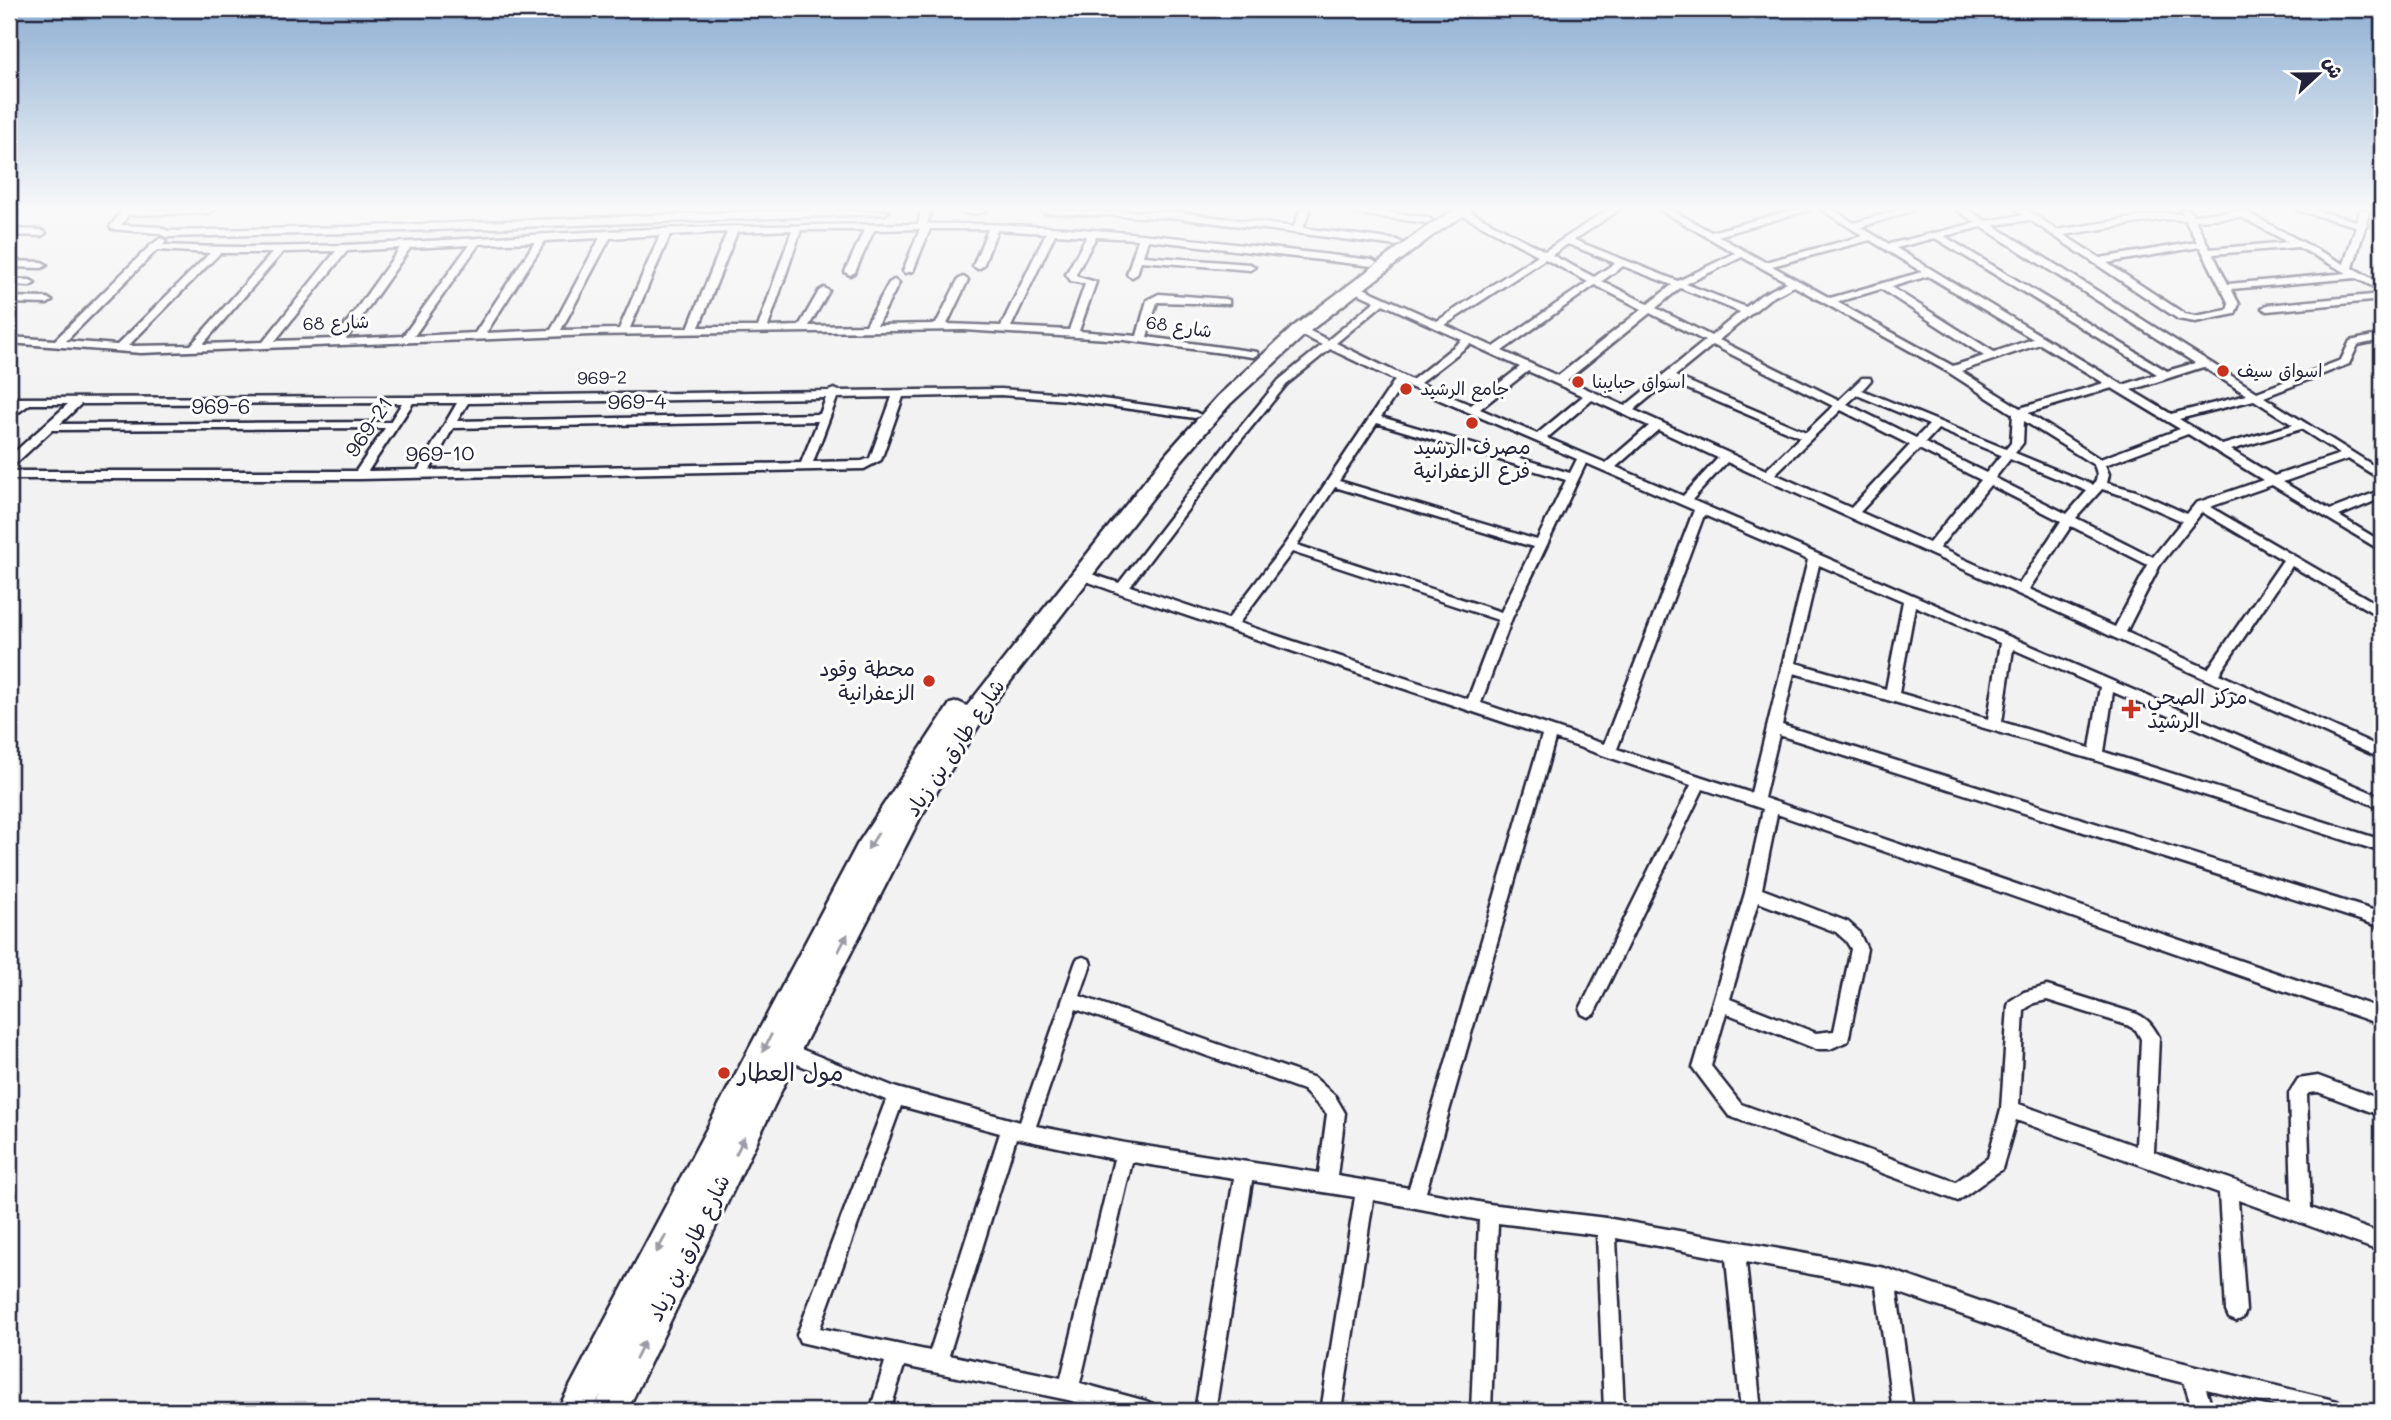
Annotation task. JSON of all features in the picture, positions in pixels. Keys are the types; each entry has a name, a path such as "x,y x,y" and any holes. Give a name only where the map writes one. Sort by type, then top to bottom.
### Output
{"main road":[{"name":"شارع طارق بن زياد","path":"574,1411 866,852 970,693 1195,415 1253,354 1355,276"},
{"name":"شارع طارق بن زياد","path":"610,1411 786,1051 918,802 985,699 1174,457 1224,400 1300,330 1372,276"}],"street":[{"path":"57,344 125,276"},
{"path":"120,348 192,276"},
{"path":"195,347 257,276"},
{"path":"268,344 322,276"},
{"path":"339,341 385,276"},
{"path":"408,338 452,276"},
{"path":"479,336 517,276"},
{"path":"554,334 585,276"},
{"path":"623,332 647,276"},
{"path":"692,331 714,276"},
{"path":"762,330 781,276"},
{"path":"1004,330 1030,276"},
{"path":"1072,276 1074,279 1091,282 1073,334"},
{"path":"1438,325 1511,276"},
{"path":"1586,276 2155,563"},
{"path":"1496,350 1604,276"},
{"path":"1656,276 1747,311"},
{"path":"1561,379 1692,276"},
{"path":"1785,276 1952,370 2099,463 2103,474 2097,487 2068,520 2022,590"},
{"path":"1829,302 1916,276"},
{"path":"1938,276 2382,547"},
{"path":"2004,276 2166,375"},
{"path":"2065,276 2382,476"},
{"path":"2122,276 2186,318 2234,310 2234,304 2219,276"},
{"path":"2225,287 2346,276"},
{"path":"2362,276 2382,288"},
{"path":"940,327 963,280"},
{"path":"9,282 30,283"},
{"path":"1627,410 1765,297 1795,282"},
{"path":"870,328 894,283"},
{"path":"1883,286 1994,357"},
{"path":"1357,289 1561,379 2382,754"},
{"path":"802,329 824,291"},
{"path":"1141,340 1153,300 1159,297 1225,302"},
{"path":"2266,308 2382,297"},
{"path":"9,300 47,301"},
{"path":"1121,589 1283,382 1382,300"},
{"name":"شارع 68","path":"9,340 120,348 195,347 623,332 940,327 1073,334 1253,354"},
{"path":"1300,330 1407,382 1815,556 2379,802 2382,785"},
{"path":"2169,418 2253,397 2345,362 2354,342 2382,337"},
{"path":"1230,626 1289,547 1375,419 1407,382 1470,339"},
{"path":"1952,370 2041,340"},
{"path":"2019,412 2202,364"},
{"path":"1472,410 1529,365"},
{"path":"1667,376 1806,436"},
{"path":"1768,474 1866,380"},
{"path":"1856,391 2008,456 2097,487 2132,494 2190,520"},
{"path":"806,466 834,392"},
{"name":"969-2","path":"9,401 410,400 834,392 1001,392 1067,397 1195,415"},
{"name":"969-10","path":"9,475 359,475 871,463 875,460 899,392"},
{"path":"1538,439 1592,394"},
{"path":"422,473 465,397"},
{"name":"969-21","path":"359,475 410,400"},
{"path":"9,416 26,402"},
{"path":"9,463 77,402"},
{"path":"1931,549 2017,443 2019,412"},
{"name":"969-4","path":"450,425 825,418"},
{"path":"1375,419 1572,478"},
{"path":"1607,468 1657,424"},
{"name":"969-6","path":"48,427 393,425"},
{"path":"1853,513 1935,425"},
{"path":"2221,449 2300,426"},
{"path":"2099,463 2189,430"},
{"path":"1684,502 1727,456"},
{"path":"2118,634 2155,563 2200,506 2349,456"},
{"path":"1473,705 1505,618 1583,458"},
{"path":"1331,482 1539,545"},
{"path":"2330,515 2382,494"},
{"path":"2200,506 2382,613"},
{"path":"1608,753 1700,509"},
{"path":"1289,547 1505,618"},
{"path":"1815,556 1774,728 1753,893 1702,1068 1735,1110 1958,1192 1996,1163 2010,1109 2016,1006 2030,997 2047,993 2132,1019 2142,1025 2150,1037 2145,1157"},
{"path":"2210,676 2290,559"},
{"path":"1082,575 1473,705 2382,1017"},
{"path":"1892,695 1910,599"},
{"path":"1994,726 2007,642"},
{"path":"1788,666 2096,755 2382,846"},
{"path":"2096,755 2106,684"},
{"path":"1774,728 2382,920"},
{"path":"1415,1199 1550,733"},
{"path":"1588,1009 1699,783"},
{"path":"1721,1003 1816,1041 1830,1041 1842,1036 1859,949 1852,936 1842,927 1753,893"},
{"path":"936,1363 1018,1130 1083,964"},
{"path":"1070,1000 1309,1084 1329,1102 1336,1113 1327,1183"},
{"path":"786,1051 896,1096 1018,1130 1125,1152 1365,1189 1489,1213 1606,1227 1885,1278 2088,1349 2337,1411"},
{"path":"2302,1214 2298,1093 2304,1085 2318,1084 2382,1108"},
{"path":"896,1096 807,1335 1068,1390 1146,1411"},
{"path":"2010,1109 2302,1214 2382,1246"},
{"path":"1068,1390 1125,1152"},
{"path":"1205,1411 1245,1170"},
{"path":"2228,1188 2236,1311"},
{"path":"1331,1411 1365,1189"},
{"path":"1481,1411 1489,1213"},
{"path":"1606,1227 1614,1411"},
{"path":"1735,1252 1751,1411"},
{"path":"1885,1278 1903,1411"},
{"path":"880,1411 897,1356"},
{"path":"2192,1375 2203,1411"}],"place":[{"name":"اسواق سيف","path":"2223,371"},
{"name":"اسواق حبايبنا","path":"1578,382"},
{"name":"جامع الرشيد","path":"1406,389"},
{"name":"مصرف الرشيد فرع الزعفرانية","path":"1472,423"},
{"name":"محطة وقود الزعفرانية","path":"929,681"},
{"name":"مركز الصحي الرشيد","path":"2131,709"},
{"name":"مول العطار","path":"724,1073"}]}
